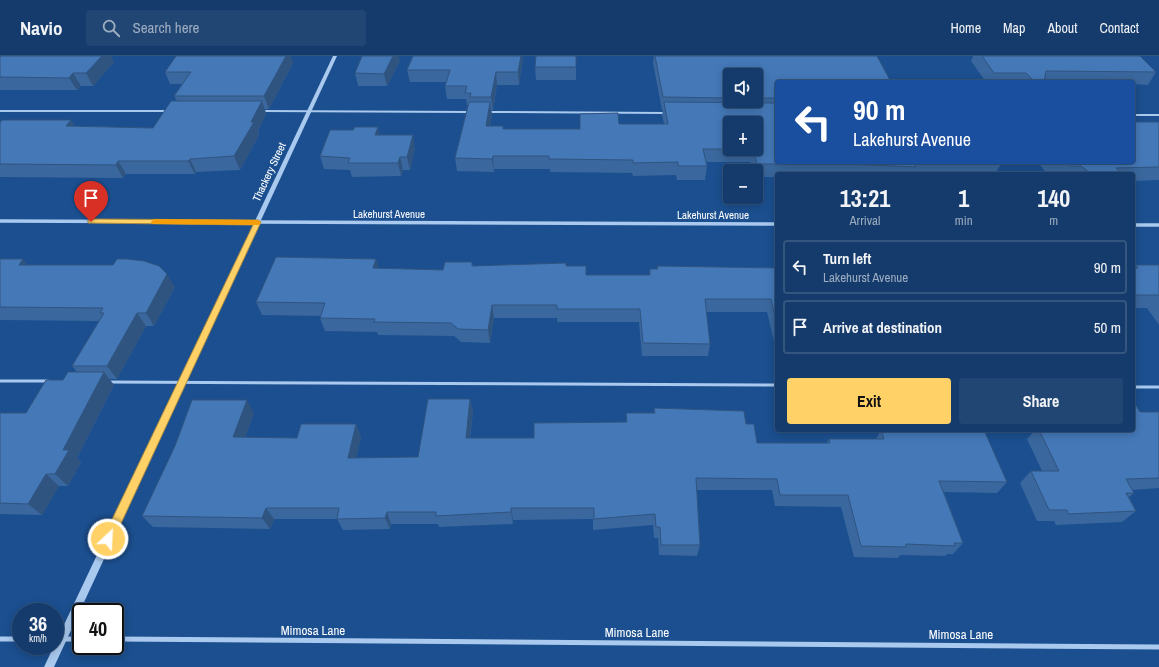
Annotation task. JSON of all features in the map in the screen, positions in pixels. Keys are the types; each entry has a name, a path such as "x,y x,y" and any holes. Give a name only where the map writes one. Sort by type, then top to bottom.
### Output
{"street":[{"name":"Thackery Street","path":"64,627 258,222 335,56"},
{"name":"Lakehurst Avenue","path":"0,221 775,224"},
{"path":"1135,225 1159,225"},
{"path":"0,639 12,639"},
{"name":"Mimosa Lane","path":"124,639 1159,647"},
{"name":"Thackery Street","path":"48,667 52,655"}],"lane":[{"path":"0,112 175,111"},
{"path":"254,111 476,112"},
{"path":"484,112 674,113"},
{"path":"1135,115 1159,115"},
{"path":"0,381 55,382"},
{"path":"103,382 775,385"},
{"path":"1135,387 1159,387"}],"building":[{"path":"0,56 102,56 86,73 73,73 69,78 0,77"},
{"path":"176,56 286,56 264,96 174,96 191,72 165,72"},
{"path":"362,56 393,56 384,74 355,73"},
{"path":"413,56 521,56 518,72 496,72 491,97 470,97 471,93 465,93 467,86 445,86 450,70 407,70"},
{"path":"536,56 576,56 576,67 535,67"},
{"path":"655,56 877,56 890,80 775,80 775,98 763,98 763,68 723,68 723,98 663,97"},
{"path":"982,56 1140,56 1156,72 1046,71 1044,80 1033,80 1026,73 994,73"},
{"path":"171,101 262,101 251,122 254,122 234,156 190,159 188,161 118,161 116,165 0,164 0,123 2,120 71,120 66,126 153,128"},
{"path":"469,102 490,102 486,126 503,126 503,129 580,129 580,114 618,113 619,124 668,124 664,102 723,103 723,108 763,108 763,103 775,103 775,164 757,164 755,156 763,156 763,116 723,116 723,149 703,149 707,166 678,166 678,162 633,163 633,160 549,159 549,156 493,156 492,159 455,158"},
{"path":"1135,122 1159,122 1159,167 1116,168 1120,172 1089,172 1081,166 1070,166 1068,164 1135,164"},
{"path":"355,127 378,127 375,135 413,135 407,157 400,157 398,163 348,163 350,158 320,156 330,130 353,130"},
{"path":"846,164 914,164 916,167"},
{"path":"276,257 376,259 373,268 443,270 445,262 472,262 472,266 566,263 566,266 586,266 586,275 650,275 650,269 658,269 657,266 775,268 775,316 771,299 705,299 710,344 643,343 640,309 557,309 557,305 492,305 488,330 458,329 451,323 374,322 375,319 320,318 325,303 256,302"},
{"path":"0,259 23,259 19,265 113,265 117,259 127,259 144,261 159,266 167,274 146,313 137,313 107,366 72,366 104,313 100,313 103,308 0,307"},
{"path":"1135,265 1159,265 1159,296 1135,295 1135,268 1138,268"},
{"path":"68,372 104,372 63,450 69,450 55,474 46,474 28,504 0,503 0,413 26,413 46,380 63,380"},
{"path":"428,399 470,399 466,438 534,438 534,423 627,422 626,413 655,413 654,408 744,411 746,424 754,424 757,443 830,443 829,439 884,439 882,432 985,432 1007,482 939,481 963,543 954,543 955,546 906,544 906,547 861,546 848,495 780,495 777,479 696,478 700,545 661,545 660,527 656,527 655,514 594,519 594,508 511,508 511,512 436,516 436,512 387,512 385,518 337,519 339,508 266,508 262,518 142,516 175,446 192,400 247,400 233,437 297,438 301,424 356,424 348,458 418,457"},
{"path":"1135,403 1140,412 1159,412 1159,478 1126,479 1134,493 1126,493 1136,511 1068,514 1067,510 1049,510 1031,471 1059,471 1040,432 1135,432"}],"slow traffic":[{"path":"154,222 258,223"}],"route":[{"path":"91,222 258,222 108,539"}]}
